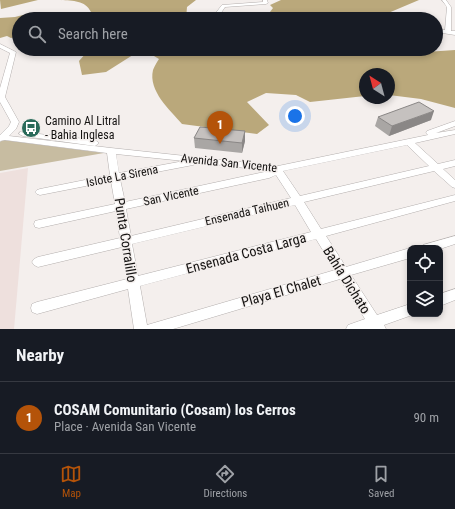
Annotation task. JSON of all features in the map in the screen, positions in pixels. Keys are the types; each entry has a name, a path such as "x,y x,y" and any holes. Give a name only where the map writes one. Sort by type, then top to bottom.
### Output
{"street":[{"path":"219,12 226,0"},
{"path":"444,0 449,7 448,32"},
{"path":"224,6 265,1"},
{"path":"449,7 455,8"},
{"path":"443,31 455,33"},
{"path":"0,46 12,52"},
{"path":"0,53 12,52"},
{"path":"2,136 15,122 1,97 12,56"},
{"path":"455,123 409,142 455,185"},
{"name":"Avenida San Vicente","path":"2,136 111,152 205,160 278,169 455,132"},
{"path":"2,136 96,143"},
{"name":"Punta Corralillo","path":"111,152 141,329"},
{"name":"Islote La Sirena","path":"40,192 205,160"},
{"name":"Ensenada Taihuen","path":"38,262 455,163"},
{"name":"Bahía Dichato","path":"278,169 376,325"},
{"name":"San Vicente","path":"39,224 269,175 278,169"},
{"name":"Ensenada Costa Larga","path":"37,308 455,198"},
{"path":"438,245 455,240"},
{"name":"Playa El Chalet","path":"152,329 407,254"},
{"path":"443,299 455,294"},
{"path":"353,329 376,325 407,311"}],"shaded area":[{"path":"0,0 38,0 1,9"},
{"path":"61,0 196,0 187,7 187,12 91,12 82,3"},
{"path":"281,0 419,0 391,12 270,12 273,8 270,5"},
{"path":"12,17 12,38 7,36 0,38 0,18"},
{"path":"455,50 455,108 421,99 395,96 395,68 359,68 359,97 310,102 296,95 266,93 247,102 269,125 257,134 182,124 161,100 157,93 152,78 155,66 159,59 154,56 443,56 443,51"},
{"path":"83,56 131,56 106,72 82,75 79,61"},
{"path":"3,140 104,153 0,171 0,142"},
{"path":"28,168 14,329 0,329 0,173"}],"building":[{"path":"419,102 434,111 392,126 378,117"},
{"path":"200,127 245,131 242,143 194,138"}],"place":[{"name":"Camino Al Litral - Bahia Inglesa","path":"31,128"},
{"name":"COSAM Comunitario (Cosam) los Cerros","path":"220,144"}]}
